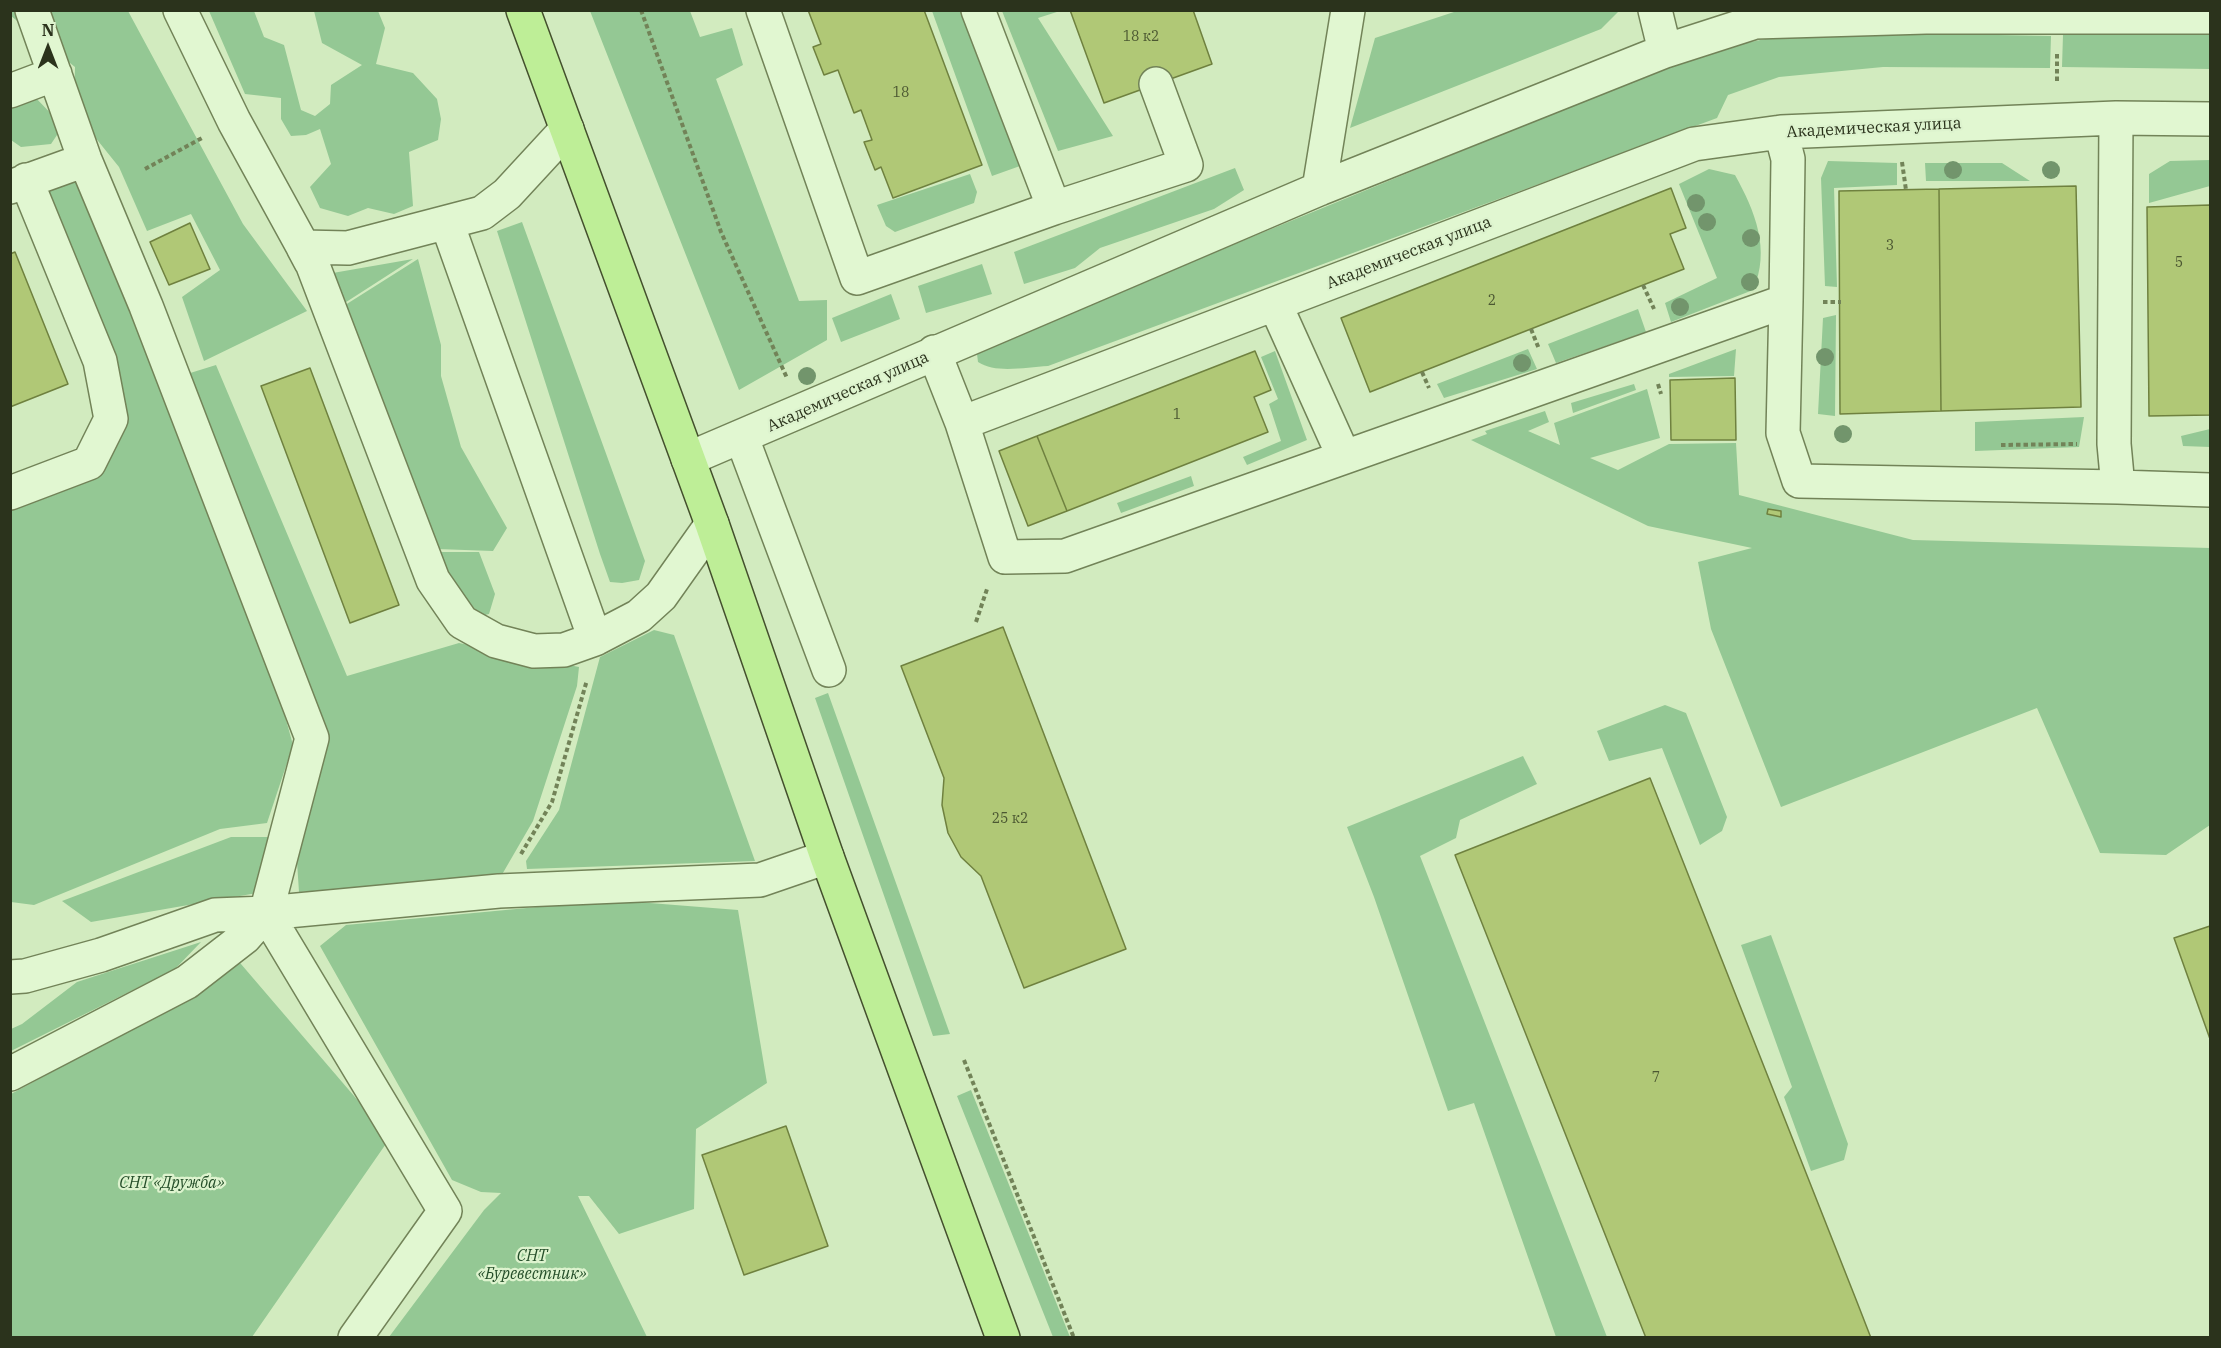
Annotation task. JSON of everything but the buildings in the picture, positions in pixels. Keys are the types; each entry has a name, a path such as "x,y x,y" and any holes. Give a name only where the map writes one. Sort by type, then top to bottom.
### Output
{"main road":[{"path":"524,10 712,525 827,857 1003,1338"}],"street":[{"path":"10,1074 188,982 244,937 267,913 312,738 146,306 85,160 32,10"},
{"path":"180,10 234,121 307,255 433,580 462,622 496,641 534,651 564,650 588,642 639,616 661,596 712,525"},
{"path":"763,10 857,278 1054,208 1186,165 1155,84"},
{"path":"978,10 1054,208"},
{"path":"1319,189 1348,10"},
{"path":"1655,10 1665,51"},
{"path":"934,352 1319,189 1665,51 1755,22 2059,14 2211,17"},
{"path":"10,91 55,74"},
{"path":"2116,118 2114,444 2118,487"},
{"name":"Академическая улица","path":"688,459 742,438 934,352 962,423 1694,144 1781,132 2116,118 2211,119"},
{"path":"307,255 348,248 482,213 499,200 567,129"},
{"path":"1781,132 1788,159 1783,433 1799,481 2211,490"},
{"path":"10,493 89,463 111,419 100,361 18,184 85,160"},
{"path":"447,223 588,642"},
{"path":"962,423 1005,557 1065,556 1786,302"},
{"path":"1275,304 1344,457"},
{"path":"742,438 829,670"},
{"path":"10,977 25,976 101,955 215,915 267,913 499,891 760,880 827,857"},
{"path":"267,913 445,1211 355,1338"}],"path":[{"path":"641,10 721,232 802,411"},
{"path":"145,169 234,121"},
{"path":"1891,159 1902,159 1906,190"},
{"path":"1643,285 1656,314"},
{"path":"1997,445 2114,444"},
{"path":"499,891 552,802 589,673 588,642"},
{"path":"964,1060 1074,1338"}],"green space":[{"path":"1460,10 1619,11 1601,29 1350,128 1375,38"},
{"path":"10,11 128,11 243,224 307,311 204,361 182,297 220,270 191,214 147,231 119,167 74,111 75,67 11,16"},
{"path":"209,11 254,11 264,37 284,45 301,110 315,116 330,104 331,85 362,65 322,43 314,11 378,11 385,28 376,64 413,73 437,99 441,119 438,140 409,152 413,206 394,214 368,208 348,216 320,208 310,187 331,164 320,129 306,135 291,136 281,119 281,98 245,94"},
{"path":"590,11 690,11 700,37 732,28 743,65 716,79 799,301 827,300 827,340 739,390"},
{"path":"932,11 969,11 1020,166 992,176"},
{"path":"1002,11 1060,11 1038,18 1113,136 1058,151"},
{"path":"1945,34 2051,36 2050,68 1883,67 1779,77 1728,95 1717,118 1048,366 1002,369 985,366 978,362 977,354 986,346 1703,52 1770,38"},
{"path":"2063,35 2210,35 2210,69 2062,67"},
{"path":"31,93 63,126 51,144 21,147 11,140 11,101"},
{"path":"2210,160 2210,186 2149,203 2149,174 2170,161"},
{"path":"1828,161 1897,163 1897,185 1834,188 1837,287 1825,286 1821,178"},
{"path":"1925,163 2002,163 2030,181 1926,181"},
{"path":"1235,168 1244,190 1214,209 1100,248 1075,268 1024,284 1014,252"},
{"path":"1709,169 1735,175 1749,203 1760,246 1761,260 1758,275 1753,290 1671,322 1665,303 1717,278 1679,184"},
{"path":"81,170 270,662 293,745 267,823 220,829 34,905 11,902 11,507 104,471 127,410 42,187"},
{"path":"970,174 977,192 974,203 895,232 886,226 877,205"},
{"path":"522,222 645,561 639,580 622,583 610,582 600,554 497,231"},
{"path":"413,259 340,306 327,274"},
{"path":"418,259 441,345 441,376 461,447 507,528 493,551 437,549 342,307"},
{"path":"982,264 992,294 926,313 918,286"},
{"path":"891,294 900,319 841,342 832,318"},
{"path":"1638,309 1646,332 1556,363 1548,344"},
{"path":"1836,315 1835,416 1818,414 1823,318"},
{"path":"1528,349 1537,369 1444,398 1437,384"},
{"path":"1736,349 1734,376 1669,377 1669,374"},
{"path":"1275,351 1307,440 1247,465 1243,457 1281,441 1269,404 1278,399 1261,357"},
{"path":"216,365 347,676 459,643 579,667 577,686 533,821 500,878 299,892 296,847 325,736 187,374"},
{"path":"1634,384 1636,390 1573,413 1571,403"},
{"path":"1647,389 1660,438 1590,458 1618,470 1669,444 1736,443 1739,495 1913,540 2210,548 2210,825 2166,855 2100,853 2037,708 1781,807 1711,629 1698,562 1752,548 1648,526 1471,440 1487,434 1485,431 1545,411 1549,422 1528,431 1560,445 1554,423"},
{"path":"2084,417 2079,447 1975,451 1975,422"},
{"path":"2210,429 2210,447 2183,446 2181,436"},
{"path":"1191,476 1194,486 1121,513 1117,503"},
{"path":"434,552 479,552 495,594 489,614 473,618"},
{"path":"654,630 674,635 755,861 527,869 526,861 559,810 600,657"},
{"path":"828,693 950,1034 933,1036 815,698"},
{"path":"1665,705 1686,713 1727,817 1722,831 1700,845 1662,748 1609,761 1597,731"},
{"path":"1523,756 1537,784 1460,820 1456,838 1420,856 1607,1337 1556,1337 1474,1103 1448,1111 1374,897 1347,827"},
{"path":"231,837 275,837 257,893 91,922 62,901"},
{"name":"СНТ «Буревестник»","path":"612,900 738,910 767,1083 696,1129 694,1209 619,1234 589,1196 578,1196 647,1337 389,1337 484,1210 501,1193 481,1192 452,1180 320,946 346,925"},
{"path":"1771,935 1848,1144 1844,1160 1811,1171 1784,1097 1792,1087 1741,945"},
{"path":"201,942 175,969 11,1051 11,1029 22,1024 77,982"},
{"name":"СНТ «Дружба»","path":"229,950 390,1138 252,1337 11,1338 11,1094 186,1000"},
{"path":"971,1090 1070,1337 1053,1337 957,1096"}]}
